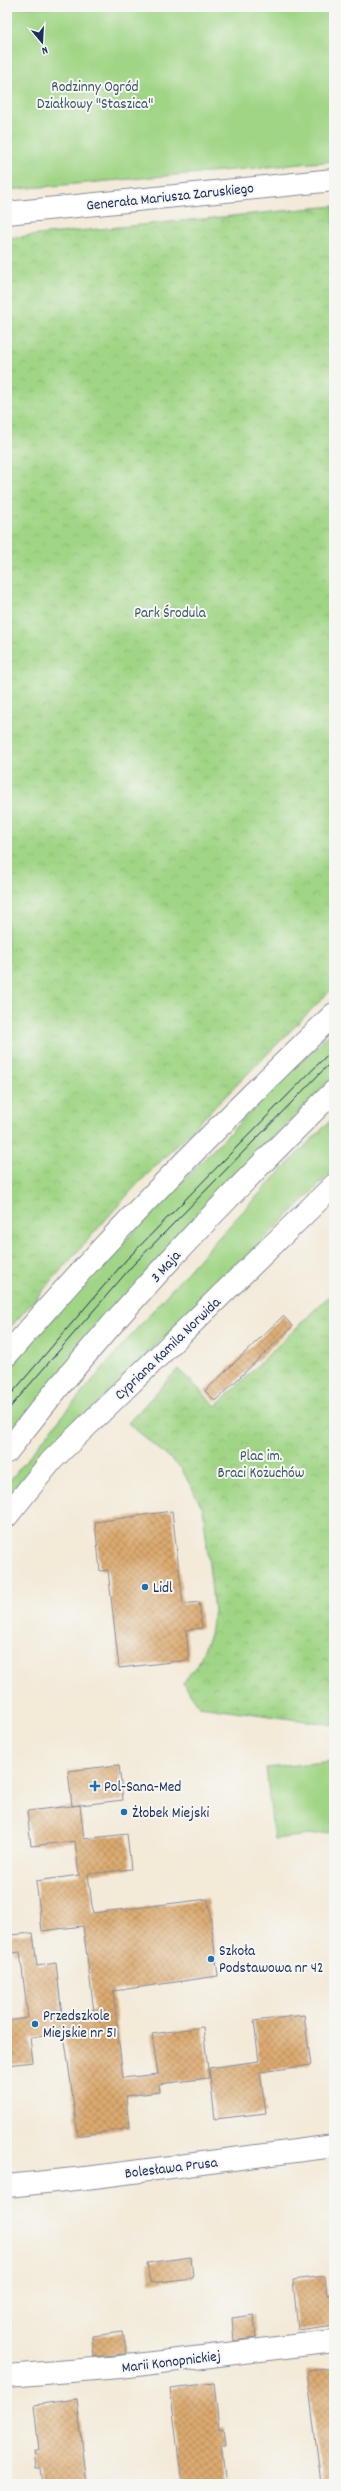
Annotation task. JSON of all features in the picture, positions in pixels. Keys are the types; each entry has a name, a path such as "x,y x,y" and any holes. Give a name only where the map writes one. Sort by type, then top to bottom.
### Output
{"street":[{"name":"Generała Mariusza Zaruskiego","path":"7,212 334,180"},
{"path":"7,1355 36,1320 199,1148 334,1014"},
{"name":"3 Maja","path":"7,1452 133,1301 201,1226 334,1090"},
{"name":"Cypriana Kamila Norwida","path":"7,1516 52,1460 334,1185"},
{"name":"Bolesława Prusa","path":"7,2186 94,2177 334,2146"},
{"name":"Marii Konopnickiej","path":"7,2376 120,2367 334,2340"}],"green space":[{"name":"Rodzinny Ogród Działkowy \"Staszica\"","path":"7,7 334,7 334,161 7,190"},
{"name":"Park Środula","path":"334,206 334,987 131,1191 7,1331 7,238"},
{"path":"334,1029 334,1077 221,1190 7,1437 7,1371 126,1239 208,1154"},
{"path":"334,1117 334,1170 40,1460 7,1497 7,1484 125,1342 248,1205"},
{"name":"Plac im. Braci Kożuchów","path":"334,1291 334,1725 199,1706 183,1683 199,1662 210,1634 214,1611 203,1509 181,1468 128,1423 178,1369 216,1406"},
{"path":"334,1761 334,1832 274,1839 266,1768"}],"building":[{"path":"283,1316 293,1326 215,1401 205,1391"},
{"name":"Lidl","path":"172,1511 183,1604 199,1602 202,1628 186,1630 189,1660 119,1668 108,1570 100,1571 95,1522"},
{"name":"Pol-Sana-Med","path":"119,1765 123,1800 72,1806 68,1771"},
{"path":"80,1805 84,1839 127,1834 131,1869 88,1874 93,1913 208,1899 218,1976 113,1991 123,2078 158,2074 152,2034 203,2027 209,2078 159,2084 160,2092 126,2096 129,2128 78,2136 64,2033 30,2038 33,2062 7,2065 7,2021 28,2018 20,1952 13,1953 11,1935 33,1933 37,1966 56,1963 62,2015 94,2011 83,1926 42,1931 36,1881 79,1875 75,1841 31,1846 27,1811"},
{"path":"304,2015 311,2065 260,2072 266,2113 215,2119 209,2068 259,2061 254,2021"},
{"path":"191,2257 193,2278 150,2283 147,2263"},
{"path":"325,2276 327,2295 333,2294 334,2325 298,2330 293,2280"},
{"path":"254,2315 256,2338 234,2341 232,2318"},
{"path":"123,2332 127,2354 94,2357 92,2336"},
{"path":"334,2368 334,2484 321,2484 307,2371"},
{"path":"214,2383 219,2429 224,2428 226,2445 221,2445 226,2484 182,2484 170,2388"},
{"path":"77,2399 87,2484 43,2484 41,2468 36,2468 34,2451 39,2451 34,2405"}],"tram line":[{"path":"7,1399 126,1260 334,1048"},
{"path":"7,1411 132,1266 334,1059"}],"place":[{"name":"Lidl","path":"145,1587"},
{"name":"Pol-Sana-Med","path":"95,1786"},
{"name":"Żłobek Miejski","path":"124,1812"},
{"name":"Szkoła Podstawowa nr 42","path":"211,1959"},
{"name":"Przedszkole Miejskie nr 51","path":"35,2024"}]}
